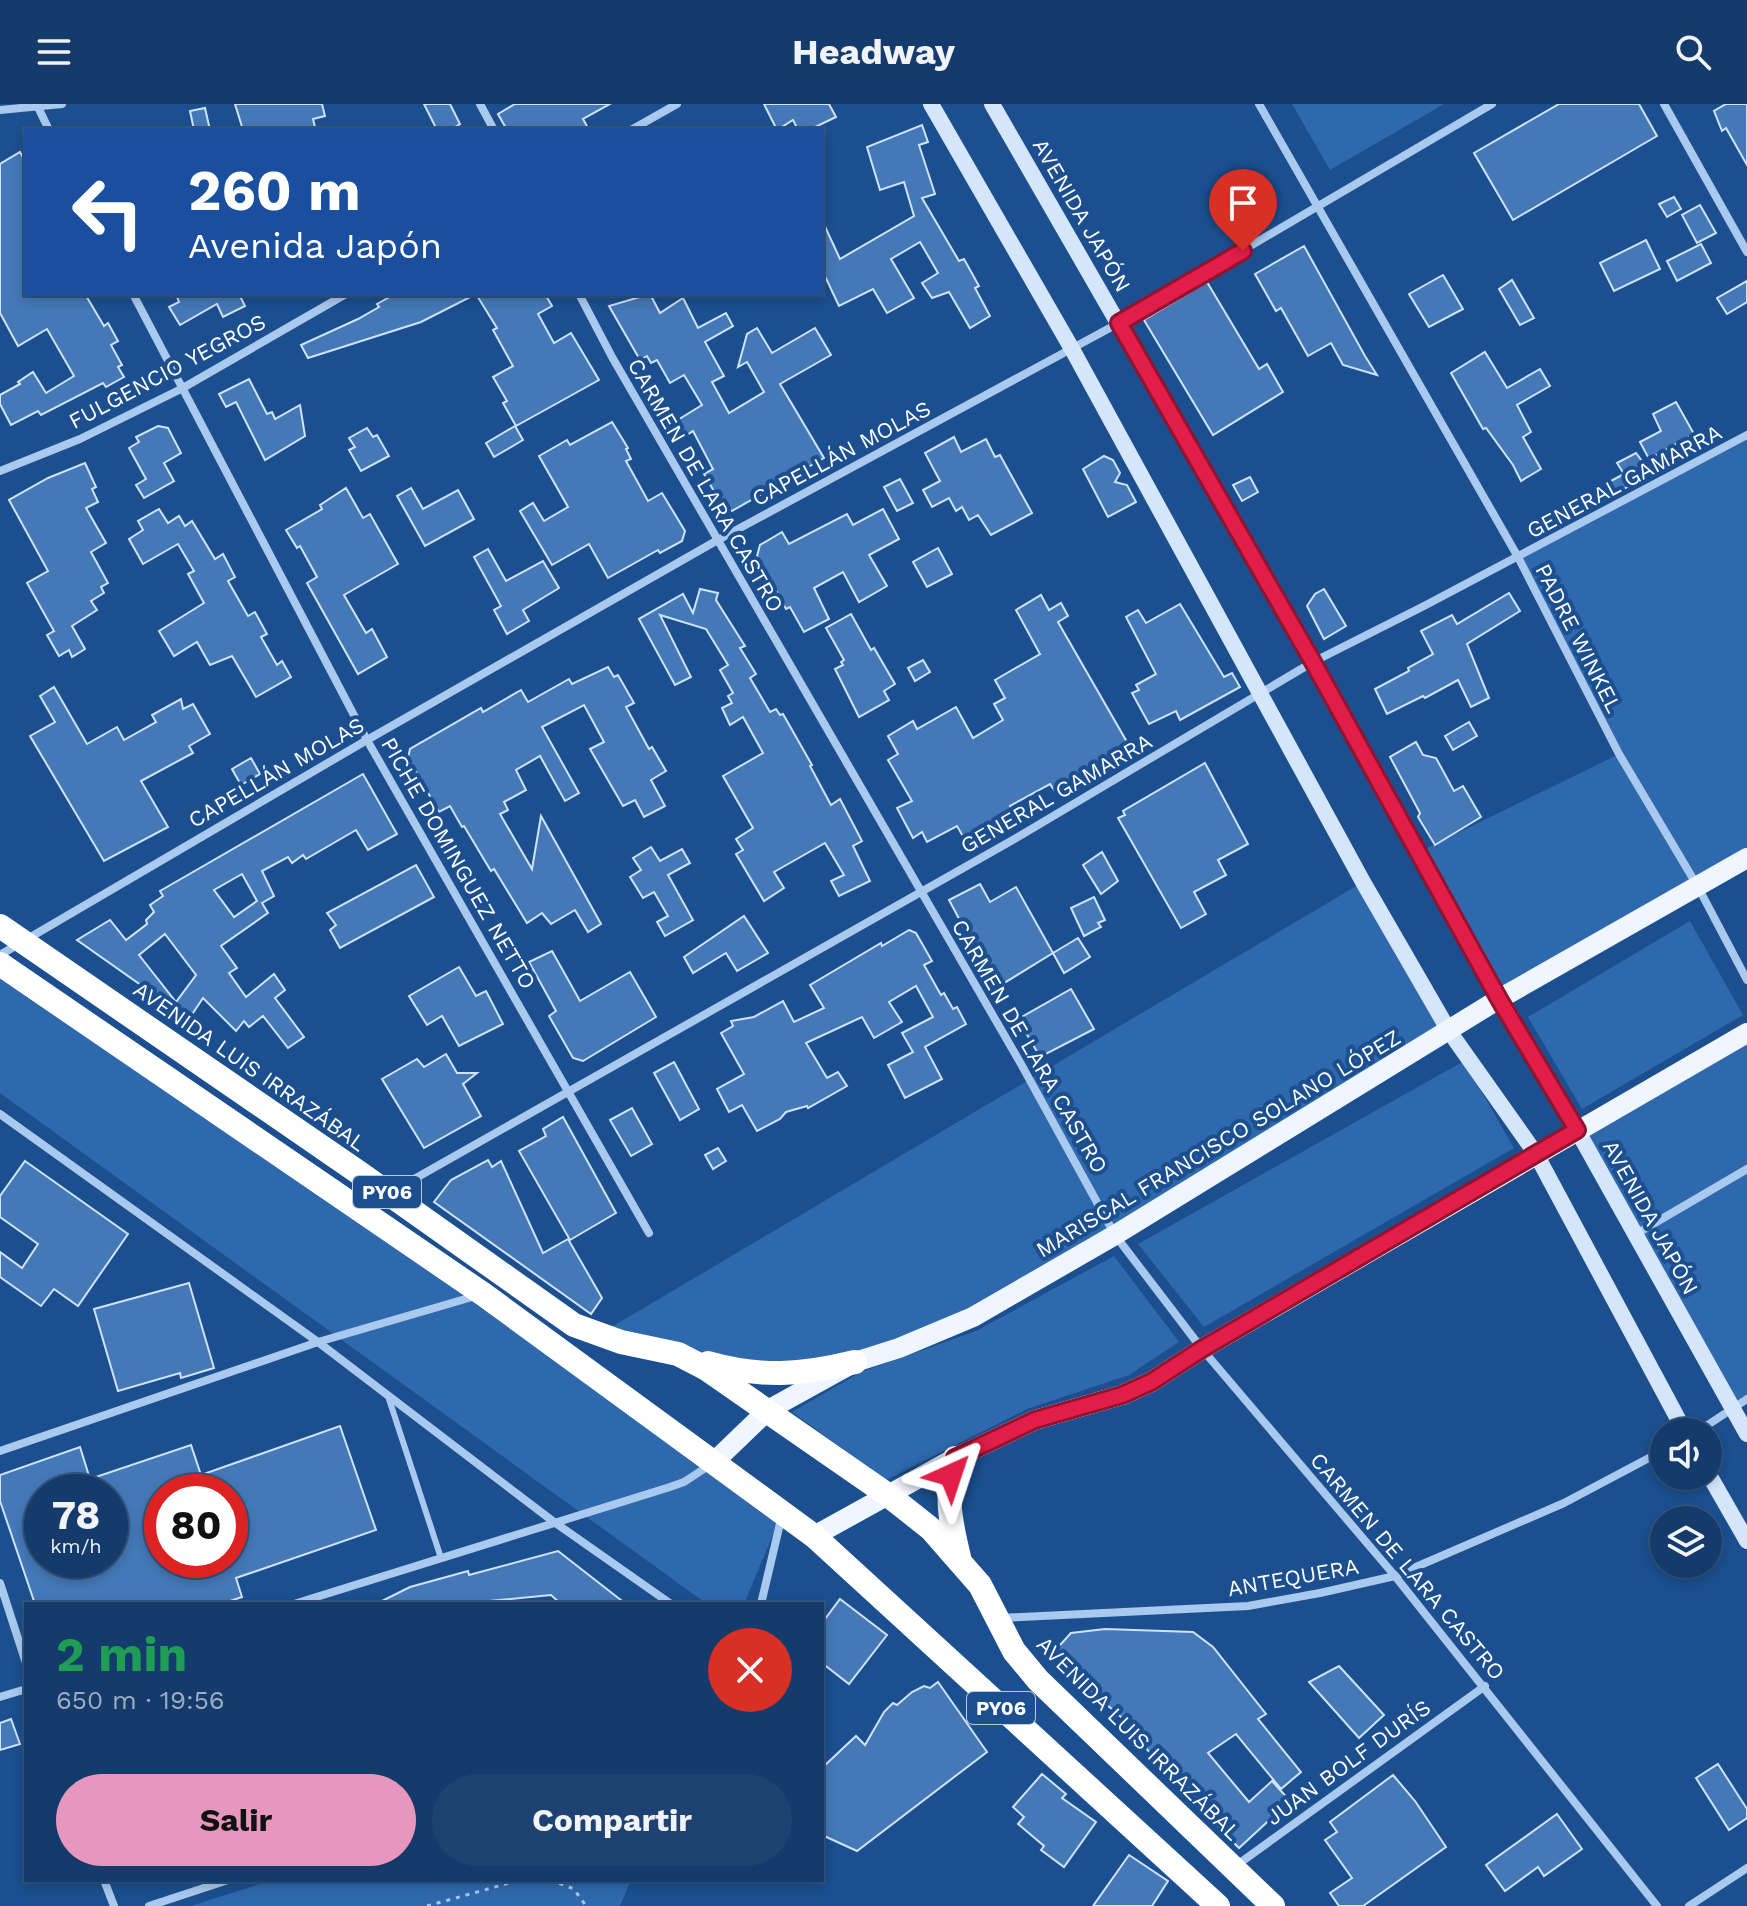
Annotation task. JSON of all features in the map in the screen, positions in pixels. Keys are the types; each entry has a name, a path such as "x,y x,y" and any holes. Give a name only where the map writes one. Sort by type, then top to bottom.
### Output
{"highway":[{"name":"AVENIDA LUIS IRRAZÁBAL","path":"0,926 574,1325 621,1342 678,1354 705,1368 888,1495 931,1529 960,1560 980,1585 1014,1651 1038,1680 1273,1906"},
{"name":"PY06","path":"0,964 483,1294 814,1536 1218,1906"},
{"path":"678,1354 750,1372 785,1375 855,1362"},
{"path":"955,1458 948,1493 960,1560"}],"main road":[{"path":"931,104 1072,349 1260,695 1449,1031 1536,1154 1677,1418"},
{"name":"AVENIDA JAPÓN","path":"992,104 1313,662 1499,999 1577,1130 1747,1434"},
{"name":"MARISCAL FRANCISCO SOLANO LÓPEZ","path":"714,1462 768,1410 855,1362 899,1348 973,1317 1115,1235 1499,999 1747,858"},
{"path":"814,1536 955,1458 1035,1420 1122,1395 1151,1382 1202,1349 1747,1033"},
{"path":"1718,1490 1747,1541"}],"street":[{"path":"1,109 62,104"},
{"path":"480,104 493,128"},
{"path":"635,128 677,104"},
{"name":"PADRE WINKEL","path":"1259,104 1518,557 1612,740 1698,887 1747,980"},
{"name":"CAPELLÁN MOLAS","path":"0,955 367,740 716,541 1119,323 1492,104"},
{"path":"1664,104 1747,252"},
{"path":"38,107 48,128"},
{"name":"PICHE DOMINGUEZ NETTO","path":"134,296 367,740 649,1233"},
{"name":"FULGENCIO YEGROS","path":"0,471 80,439 181,389 343,296"},
{"name":"CARMEN DE LARA CASTRO","path":"580,296 716,541 1021,1064 1115,1235 1202,1349 1485,1686 1657,1906"},
{"name":"GENERAL GAMARRA","path":"388,1193 1025,834 1313,662 1747,435"},
{"path":"0,1114 318,1342 554,1522 668,1602"},
{"path":"1635,1234 1747,1169"},
{"path":"0,1451 318,1342 483,1294"},
{"path":"1717,1418 1747,1399"},
{"name":"ANTEQUERA","path":"997,1618 1248,1606 1395,1576 1564,1503 1650,1457"},
{"path":"300,1602 684,1482 714,1462"},
{"path":"761,1602 782,1513"},
{"path":"0,1583 24,1657"},
{"name":"JUAN BOLF DURÍS","path":"1233,1867 1485,1686"},
{"path":"0,1697 24,1690"},
{"path":"1689,1906 1747,1868"},
{"path":"105,1882 114,1906"},
{"path":"149,1906 222,1882"}],"lane":[{"path":"387,1393 441,1558"}],"path":[{"path":"427,1906 513,1882"},
{"path":"559,1882 574,1889 586,1906"}],"shaded area":[{"path":"1292,104 1444,104 1330,170"},
{"path":"1747,434 1747,858 1499,999 1419,852 1619,754 1518,557"},
{"path":"1363,882 1449,1031 973,1317 785,1375 598,1335"},
{"path":"1690,921 1743,1015 1582,1109 1528,1017"},
{"path":"0,978 782,1513 745,1602 704,1602 0,1093"},
{"path":"1747,1033 1747,1399 1732,1408 1577,1130"},
{"path":"1464,1061 1514,1148 1204,1327 1138,1244"},
{"path":"1114,1256 1179,1342 1129,1375 1027,1409 886,1480 792,1412 861,1372 976,1331"},
{"path":"266,1882 630,1882 620,1906 191,1906"}],"building":[{"path":"235,104 322,104 325,116 313,119 315,127 312,128 242,128"},
{"path":"424,104 450,104 460,124 453,128 436,128"},
{"path":"515,104 610,104 583,119 588,128 506,128 498,114"},
{"path":"764,104 829,104 836,117 813,128 797,128 793,120 776,128"},
{"path":"1559,104 1639,104 1657,136 1513,220 1474,153"},
{"path":"1726,104 1747,104 1747,165 1726,128 1722,131 1714,111"},
{"path":"205,108 210,128 194,128 190,111"},
{"path":"922,125 928,142 919,145 935,194 922,198 959,261 964,259 979,286 975,288 990,316 970,328 949,292 932,298 922,283 938,273 920,242 891,259 914,298 887,313 873,289 839,306 824,274 824,224 840,259 914,216 904,182 880,190 867,147"},
{"path":"20,152 24,159 24,296 86,296 104,326 108,323 118,341 111,345 122,365 118,367 124,377 106,387 103,383 41,415 38,411 11,425 0,404 0,395 20,384 18,382 33,372 46,393 74,376 47,329 18,346 0,313 0,164"},
{"path":"1674,197 1681,209 1667,217 1659,204"},
{"path":"1700,205 1716,233 1697,243 1682,215"},
{"path":"1646,240 1660,269 1614,291 1600,263"},
{"path":"1701,244 1711,263 1677,281 1667,261"},
{"path":"1304,246 1377,375 1343,365 1331,343 1308,356 1281,308 1276,311 1255,274"},
{"path":"1443,275 1463,309 1429,327 1409,294"},
{"path":"1512,280 1534,318 1520,325 1499,289"},
{"path":"1747,281 1747,302 1727,314 1717,298"},
{"path":"1207,282 1259,369 1267,364 1283,392 1213,435 1144,320"},
{"path":"177,296 240,296 245,306 223,317 217,304 180,325 169,307 179,302"},
{"path":"391,296 472,296 421,322 308,358 301,345 358,319 379,307 377,304"},
{"path":"477,296 546,296 552,306 538,314 554,343 571,333 599,380 516,426 503,403 507,401 493,377 513,366 493,330 497,328"},
{"path":"651,296 660,313 683,298 698,328 726,313 733,326 705,342 724,376 712,382 729,413 764,392 747,362 738,367 747,334 757,328 772,353 815,328 831,355 780,384 824,458 732,511 723,507 704,474 713,469 693,431 684,437 676,421 702,405 684,375 670,383 657,360 651,363 647,356 640,360 609,306"},
{"path":"1485,352 1507,388 1540,369 1550,386 1517,405 1531,432 1523,437 1541,469 1521,481 1486,428 1483,429 1451,373"},
{"path":"249,379 267,414 272,412 275,419 300,405 305,436 265,460 236,402 226,407 219,394"},
{"path":"1676,402 1694,434 1649,459 1640,442 1661,431 1653,414"},
{"path":"612,422 628,448 631,459 626,461 648,501 662,493 685,531 682,541 660,553 658,550 608,578 589,544 552,565 520,511 533,503 544,521 568,507 539,456 567,440 570,445"},
{"path":"158,426 168,428 181,453 164,463 174,481 144,498 136,485 146,479 129,448 139,442 136,437"},
{"path":"515,426 523,440 494,457 486,443"},
{"path":"367,428 373,437 377,435 389,456 361,471 349,450 355,447 349,438"},
{"path":"954,437 961,452 986,439 995,457 1000,455 1032,513 991,535 978,515 969,520 962,507 956,511 949,498 932,507 923,490 940,481 925,453"},
{"path":"1636,453 1651,473 1614,495 1607,483 1624,474 1617,463"},
{"path":"1104,456 1113,460 1120,473 1115,482 1127,485 1136,502 1108,517 1083,469"},
{"path":"85,463 96,487 92,489 98,502 86,508 106,543 91,552 108,583 101,587 104,593 91,601 97,610 72,626 85,649 72,657 69,650 59,656 47,635 54,631 27,583 48,571 9,500 48,478"},
{"path":"1250,477 1258,492 1242,501 1233,485"},
{"path":"900,479 913,503 897,511 884,487"},
{"path":"346,488 363,518 370,514 398,564 344,595 366,633 372,629 387,657 358,674 307,583 317,577 300,546 297,548 286,530 322,509 320,505"},
{"path":"411,488 423,509 458,490 474,519 425,546 397,496"},
{"path":"159,509 168,523 179,516 185,526 192,521 215,559 223,554 235,577 228,581 248,616 255,612 267,634 261,637 277,665 282,661 291,677 256,697 232,656 210,665 197,642 174,656 159,631 204,603 188,574 194,571 178,544 143,564 129,539 143,530 138,521"},
{"path":"883,509 899,539 869,555 887,586 859,602 843,572 814,588 829,619 804,632 790,607 786,609 757,556 760,545 782,532 789,544 847,514 853,525"},
{"path":"938,548 952,574 927,587 913,562"},
{"path":"488,549 506,581 543,561 559,588 523,610 529,621 507,634 494,610 501,606 474,557"},
{"path":"700,589 718,593 716,600 745,646 740,648 756,674 750,678 770,712 776,709 780,715 783,714 831,805 840,799 862,841 853,846 870,881 839,896 831,881 844,875 825,843 774,872 784,888 764,901 736,854 743,850 736,839 753,828 723,776 763,753 743,717 730,725 722,708 732,703 728,696 733,693 720,670 728,665 706,629 660,615 691,677 675,685 639,619 683,594 693,613"},
{"path":"1324,589 1346,626 1324,639 1307,606 1315,594"},
{"path":"1509,593 1520,611 1467,644 1489,698 1471,707 1458,680 1387,714 1375,689 1433,654 1421,631 1452,615 1457,624"},
{"path":"1041,595 1049,610 1061,603 1068,616 1058,622 1131,749 1056,793 1050,784 1010,806 1015,815 968,845 957,826 927,842 922,832 913,838 897,808 912,801 888,760 898,754 888,736 913,721 917,729 956,707 973,738 1003,720 994,704 1005,698 995,680 1040,654 1016,610"},
{"path":"1180,604 1224,677 1232,673 1240,687 1180,720 1176,711 1149,724 1132,693 1139,690 1136,685 1156,674 1126,617 1138,610 1146,623"},
{"path":"851,614 895,684 884,691 889,700 859,717 835,669 843,665 841,662 844,660 826,628"},
{"path":"923,660 930,672 915,681 908,668"},
{"path":"608,667 614,677 618,675 634,703 626,707 649,749 652,747 666,771 651,780 665,806 644,817 635,800 623,806 590,749 604,742 584,705 542,727 579,793 565,801 540,756 516,770 526,790 504,802 508,810 500,814 532,869 541,816 601,924 588,932 575,910 551,924 542,913 527,923 450,806 439,812 408,758 410,749 481,708 483,712 521,690 528,702 569,679 572,684"},
{"path":"54,687 87,744 117,727 124,740 156,722 152,715 181,699 183,709 193,704 210,734 189,746 193,753 141,781 168,827 104,861 30,736 55,722 40,696"},
{"path":"1469,722 1477,736 1453,750 1445,736"},
{"path":"1416,742 1423,755 1436,758 1454,791 1463,786 1481,817 1435,845 1390,757"},
{"path":"251,758 260,774 241,785 232,769"},
{"path":"1205,763 1248,844 1218,860 1226,875 1194,892 1206,914 1181,928 1118,818 1125,815 1123,811"},
{"path":"363,774 397,834 368,850 356,830 306,859 303,855 292,863 288,857 262,871 274,896 262,903 268,913 221,946 237,968 229,973 246,997 274,974 285,990 275,998 304,1037 288,1048 263,1016 249,1027 244,1021 236,1031 203,998 189,1019 77,940 110,920 126,940 147,924 146,920 154,912 150,905 163,896 160,891","holes":["242,874 257,901 234,917 214,890","165,934 196,975 176,1002 139,955"]},
{"path":"651,847 660,861 682,849 690,863 668,875 693,920 665,936 657,922 668,916 654,892 643,898 630,877 641,870 633,858"},
{"path":"1102,852 1118,881 1101,894 1083,865"},
{"path":"416,865 434,897 340,948 330,930 336,925 327,913"},
{"path":"980,884 990,902 1016,887 1053,953 996,988 949,900"},
{"path":"1094,897 1105,920 1098,923 1101,927 1084,936 1071,908"},
{"path":"744,916 768,953 737,971 726,953 693,973 684,957"},
{"path":"909,930 916,933 932,961 924,965 941,995 944,993 953,1009 957,1007 966,1024 925,1047 942,1079 905,1098 888,1065 913,1052 902,1033 933,1017 916,986 889,1002 902,1022 874,1038 862,1017 806,1043 827,1078 838,1072 847,1086 808,1108 786,1112 780,1119 757,1131 742,1105 729,1112 717,1089 744,1074 721,1033 733,1026 731,1021 754,1017 783,1001 794,1022 824,1008 810,985"},
{"path":"1078,938 1090,957 1064,973 1053,953"},
{"path":"552,951 580,1001 630,972 656,1017 583,1061 573,1058 549,1016 556,1011 529,962"},
{"path":"459,967 476,996 486,991 503,1024 459,1046 442,1016 427,1025 409,996"},
{"path":"1071,989 1094,1029 1040,1057 1018,1019"},
{"path":"446,1054 457,1073 477,1073 463,1084 481,1116 424,1148 382,1079 417,1059 424,1067"},
{"path":"674,1062 699,1109 680,1120 654,1073"},
{"path":"632,1108 652,1144 631,1156 610,1120"},
{"path":"563,1117 616,1213 570,1240 519,1151 546,1136 543,1129"},
{"path":"718,1148 726,1161 713,1169 705,1155"},
{"path":"488,1160 492,1167 501,1161 543,1253 568,1239 602,1298 591,1314 434,1202 451,1180"},
{"path":"25,1161 128,1234 78,1306 54,1289 41,1306 0,1277 0,1252 22,1268 38,1244 0,1217 0,1196"},
{"path":"189,1283 214,1368 181,1378 180,1373 118,1391 94,1309"},
{"path":"340,1426 376,1530 248,1574 248,1474 204,1474"},
{"path":"191,1445 201,1474 144,1474 144,1578 236,1578 242,1597 227,1602 34,1602 26,1578 128,1578 128,1474 105,1474"},
{"path":"80,1447 88,1474 24,1474 24,1572 0,1501 0,1475"},
{"path":"558,1551 623,1602 559,1602 551,1595 486,1602 380,1602 410,1587 468,1571 469,1575"},
{"path":"840,1599 887,1635 849,1684 824,1665 824,1620"},
{"path":"1105,1629 1193,1632 1213,1647 1266,1714 1258,1719 1301,1772 1281,1789 1236,1734 1208,1753 1249,1802 1272,1781 1290,1801 1239,1848 1171,1779 1121,1717 1050,1656 1071,1633"},
{"path":"1339,1666 1384,1715 1359,1738 1309,1682"},
{"path":"938,1682 987,1752 857,1851 824,1836 824,1766 856,1736 865,1745 884,1712 893,1703 897,1705 924,1686 930,1688"},
{"path":"11,1719 20,1744 0,1750 0,1723"},
{"path":"1718,1764 1747,1809 1747,1818 1729,1830 1696,1778"},
{"path":"1042,1774 1066,1794 1062,1798 1096,1822 1064,1867 1041,1850 1044,1846 1018,1824 1024,1817 1013,1807"},
{"path":"1393,1775 1446,1847 1363,1906 1339,1906 1330,1893 1352,1878 1325,1840 1337,1832 1330,1822"},
{"path":"1557,1814 1582,1849 1544,1876 1538,1867 1505,1891 1486,1865"},
{"path":"1129,1855 1168,1881 1152,1906 1093,1906"}],"route":[{"path":"951,1475 955,1458 1035,1420 1122,1395 1151,1382 1202,1349 1577,1130 1499,999 1313,662 1119,323 1243,251"}]}
